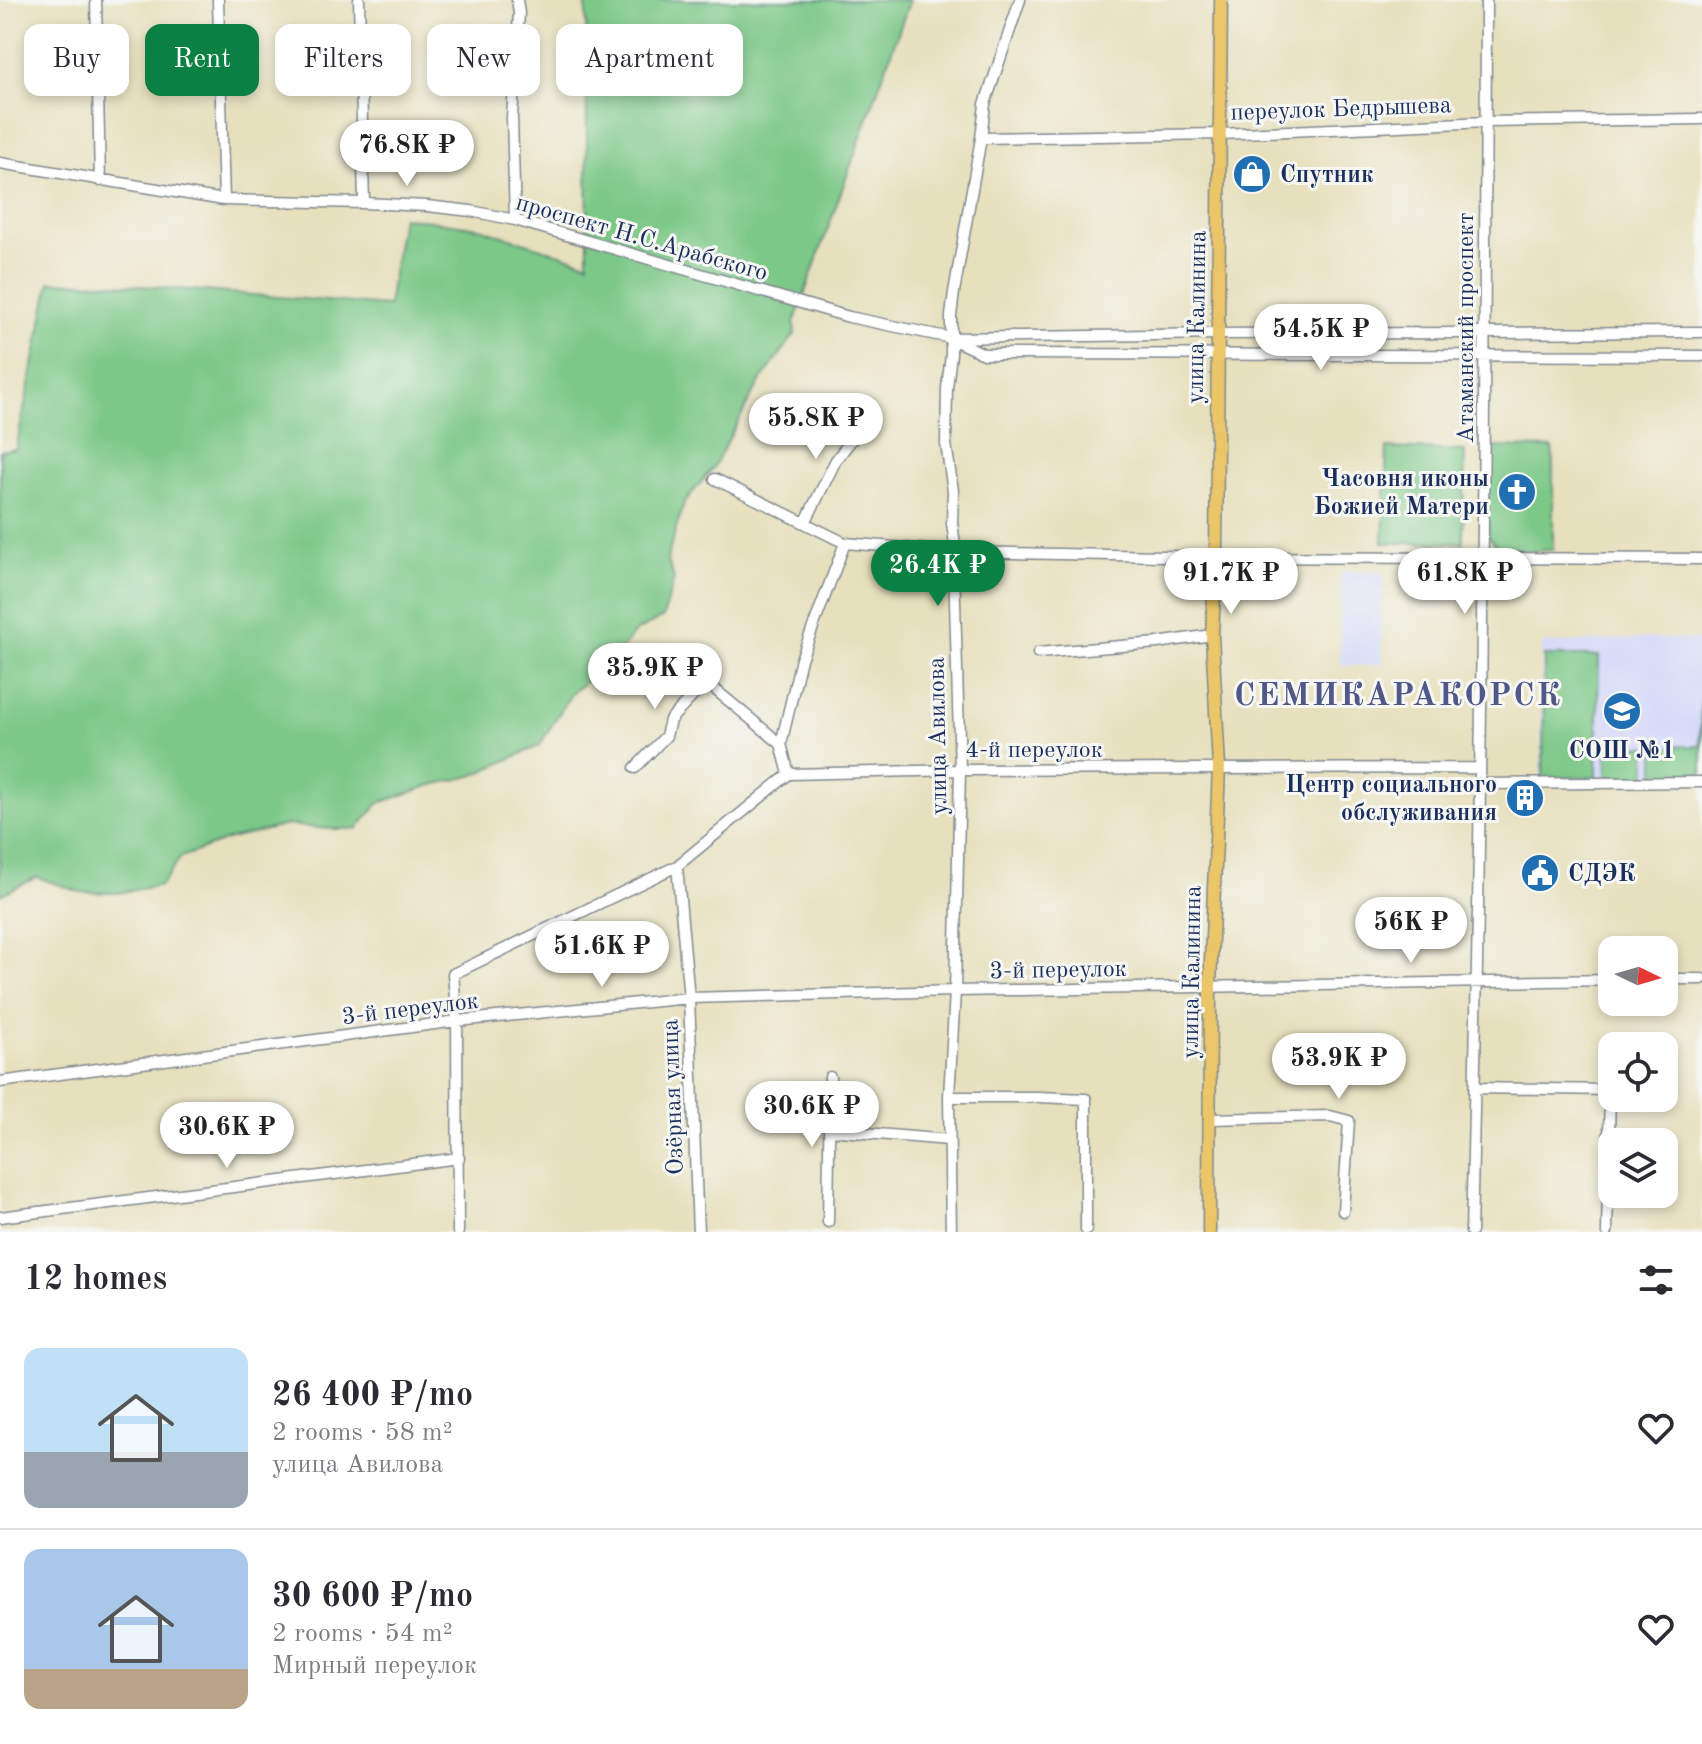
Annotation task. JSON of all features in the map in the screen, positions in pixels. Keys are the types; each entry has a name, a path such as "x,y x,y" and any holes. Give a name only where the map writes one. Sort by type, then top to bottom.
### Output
{"main road":[{"name":"улица Калинина","path":"1209,1232 1210,986 1219,768 1212,635 1216,557 1221,0"}],"street":[{"path":"96,0 100,181"},
{"path":"218,0 224,200"},
{"path":"359,0 364,203"},
{"path":"515,220 512,117 519,13 517,0"},
{"name":"улица Авилова","path":"951,1232 949,1097 955,991 960,770 956,552 952,523 953,491 946,444 951,316 985,104 1020,0"},
{"name":"Атаманский проспект","path":"1471,1232 1483,558 1486,0"},
{"name":"переулок Бедрышева","path":"981,138 1221,134 1486,122 1702,119"},
{"name":"проспект Н.С.Арабского","path":"0,163 224,200 364,203 471,211 515,220 849,317 951,338"},
{"path":"951,338 1702,332"},
{"path":"951,338 984,354 1702,356"},
{"path":"805,523 862,416"},
{"path":"715,479 845,543 956,552 1216,557 1702,559"},
{"path":"458,1232 457,1021 453,974 677,866 789,774 781,744 801,659 845,543"},
{"path":"1038,653 1212,635"},
{"path":"683,663 781,744"},
{"path":"635,768 666,736 670,720 706,682"},
{"name":"4-й переулок","path":"789,774 960,770 1480,768"},
{"path":"1480,784 1702,782"},
{"name":"Озёрная улица","path":"677,866 689,998 698,1232"},
{"path":"1678,979 1702,979"},
{"name":"3-й переулок","path":"0,1082 457,1021 689,998 1598,980"},
{"path":"828,1222 830,1077"},
{"path":"1475,1088 1598,1090"},
{"path":"949,1097 1086,1099 1086,1230"},
{"path":"1607,1232 1610,1112"},
{"path":"1211,1119 1330,1116 1349,1121 1343,1211"},
{"path":"829,1130 949,1140"},
{"path":"0,1217 459,1158"}],"shaded area":[{"path":"1341,571 1383,572 1381,665 1340,665"},
{"name":"СОШ №1","path":"1648,638 1702,640 1702,778 1541,779 1542,644"}],"green space":[{"path":"586,0 910,0 794,323 795,334 759,383 713,468 684,503 667,559 674,578 663,617 635,632 610,664 572,692 539,746 472,776 432,785 379,803 357,829 287,825 230,839 181,857 161,885 117,893 80,892 37,877 0,895 0,451 16,449 50,282 104,283 388,306 402,217 480,228 588,263 587,96 743,96 743,24 586,24"},
{"path":"1488,447 1553,448 1553,550 1508,550 1493,542 1488,535"},
{"path":"1387,448 1465,451 1463,543 1383,543"},
{"path":"1544,656 1599,656 1597,777 1543,778"},
{"path":"1701,699 1702,776 1655,776 1655,747 1700,746"},
{"path":"1646,746 1647,776 1607,777 1606,747"}],"place":[{"name":"Спутник","path":"1252,174"},
{"name":"Часовня иконы Божией Матери","path":"1517,492"},
{"name":"СОШ №1","path":"1622,711"},
{"name":"Центр социального обслуживания","path":"1525,798"},
{"name":"СДЭК","path":"1540,873"}],"district":[{"name":"СЕМИКАРАКОРСК","path":"1398,694"}]}
